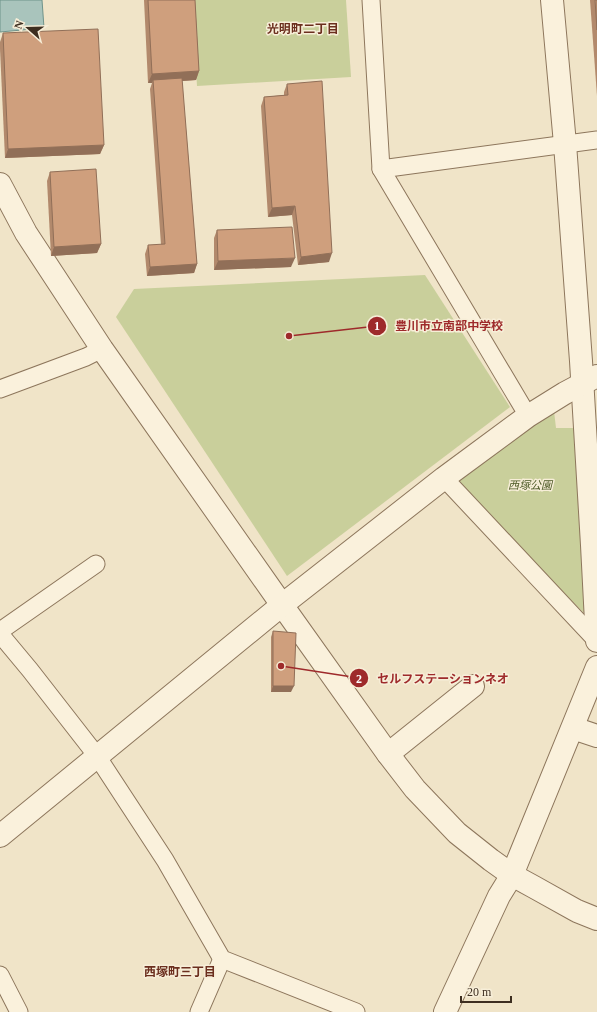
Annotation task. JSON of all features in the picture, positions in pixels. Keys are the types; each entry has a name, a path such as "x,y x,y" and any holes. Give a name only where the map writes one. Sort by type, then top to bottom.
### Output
{"street":[{"path":"371,0 381,169 528,416"},
{"path":"552,0 589,380 597,640"},
{"path":"381,169 597,140"},
{"path":"0,184 26,233 102,349 282,605 388,754 415,789 456,833 491,860 512,874 577,911 597,919"},
{"path":"0,388 102,349"},
{"path":"0,836 282,605 444,478 528,416 589,380"},
{"path":"444,478 597,640"},
{"path":"0,631 96,564"},
{"path":"0,634 97,756 165,860 222,958 356,1012"},
{"path":"445,1012 499,896 512,874 597,667"},
{"path":"388,754 473,686"},
{"path":"573,728 597,736"},
{"path":"199,1012 222,958"},
{"path":"0,975 19,1012"}],"green space":[{"path":"192,0 346,0 351,77 197,86"},
{"path":"425,275 510,407 287,576 116,317 134,289"},
{"name":"西塚公園","path":"554,411 556,428 576,428 585,614 456,484 456,475"}],"water":[{"path":"0,0 42,0 44,28 0,32"}],"building":[{"path":"148,0 195,0 199,71 152,74"},
{"path":"595,0 597,0 597,30"},
{"path":"98,29 104,145 8,149 3,33"},
{"path":"182,78 197,264 150,267 148,245 165,244 153,80"},
{"path":"322,81 332,253 301,257 295,206 272,208 264,97 288,95 287,84"},
{"path":"96,169 101,244 54,247 50,172"},
{"path":"292,227 295,258 218,261 217,230"},
{"path":"273,631 296,633 294,686 273,686"}],"place":[{"name":"豊川市立南部中学校","path":"289,336"},
{"name":"セルフステーションネオ","path":"281,666"}],"district":[{"name":"光明町二丁目","path":"303,29"},
{"name":"西塚町三丁目","path":"180,972"}]}
